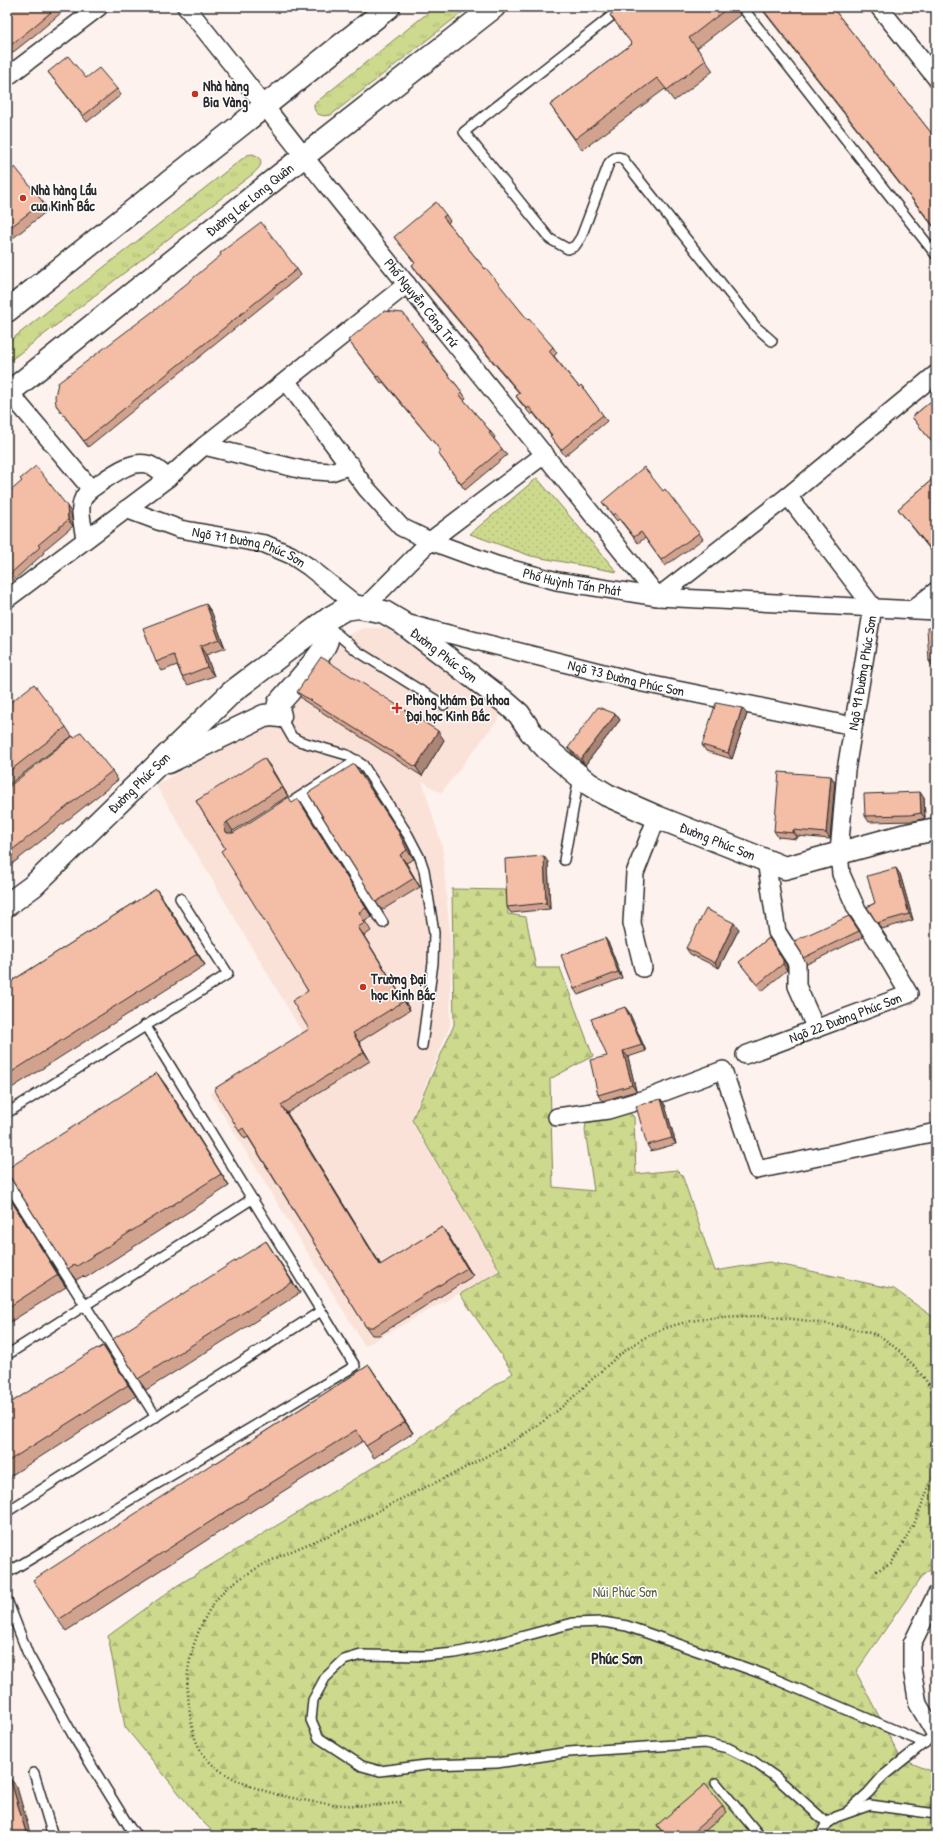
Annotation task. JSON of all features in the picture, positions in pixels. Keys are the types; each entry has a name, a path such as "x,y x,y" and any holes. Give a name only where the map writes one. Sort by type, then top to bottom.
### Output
{"street":[{"path":"7,77 99,7"},
{"name":"Phố Nguyễn Công Trứ","path":"186,7 304,157 545,454 658,597"},
{"path":"7,311 390,7"},
{"name":"Đường Lạc Long Quân","path":"8,393 494,7"},
{"path":"879,7 936,78"},
{"path":"7,599 168,478 204,446 287,382 407,284"},
{"path":"658,597 788,496 936,374"},
{"name":"Phố Huỳnh Tấn Phát","path":"287,382 366,488 401,527 430,541 496,565 557,581 658,597 936,611"},
{"path":"8,393 91,489"},
{"path":"204,446 303,470 332,472 350,465"},
{"path":"362,607 430,541 545,454"},
{"path":"85,540 81,503 84,494 129,466 139,464 152,466 168,478"},
{"name":"Ngõ 91 Đường Phúc Sơn","path":"788,496 873,607 846,770 839,853"},
{"name":"Ngõ 71 Đường Phúc Sơn","path":"126,509 180,529 265,544 291,555 362,607"},
{"path":"913,609 936,591"},
{"name":"Đường Phúc Sơn","path":"7,905 33,886 232,692 322,624 345,609 362,607 384,612 401,622 504,700 519,714 547,749 580,776 607,795 657,817 785,868 902,836 936,829"},
{"name":"Ngõ 73 Đường Phúc Sơn","path":"401,622 643,683 854,726"},
{"path":"153,769 264,716 280,716 278,708 279,703 307,671 326,644 326,635 322,624"},
{"path":"643,968 632,923 635,873 657,817"},
{"name":"Ngõ 22 Đường Phúc Sơn","path":"745,1055 909,994 879,942 856,908 842,874 839,853"},
{"path":"766,860 777,932 797,963 797,986 816,1029"},
{"path":"557,1117 608,1110 648,1098 723,1070 757,1170 936,1132"},
{"path":"932,1737 918,1704 912,1669 912,1644 936,1595"}],"lane":[{"path":"623,7 464,132 550,239 568,249 575,246 582,237 609,163 612,158 618,156 622,158 756,328 772,341"},
{"path":"742,7 936,255"},
{"path":"322,624 357,651 444,705"},
{"path":"280,716 292,737 299,741 347,755 363,765 371,775 408,835 420,858 424,870 434,933 433,963 422,1046"},
{"path":"276,811 357,760"},
{"path":"564,860 580,776"},
{"path":"303,795 383,923"},
{"path":"7,1113 228,974 180,898"},
{"path":"7,1573 355,1366 145,1025"},
{"path":"7,1182 156,1417"},
{"path":"7,1355 252,1199"},
{"path":"8,1511 322,1311"},
{"path":"7,1600 32,1661 92,1766 130,1828 137,1836"},
{"path":"828,1823 777,1778 750,1759 728,1748 704,1743 569,1752 497,1763 426,1765 380,1771 362,1766 319,1738 311,1720 313,1700 325,1678 344,1660 361,1655 423,1656 455,1653 573,1623 603,1622 627,1626 763,1674 932,1737"},
{"path":"845,1814 868,1793 883,1776 932,1737"},
{"path":"34,1773 53,1836"},
{"path":"716,1783 752,1832 760,1836"},
{"path":"820,1836 828,1823 836,1817 870,1805 936,1814"}],"path":[{"path":"401,1802 386,1805 345,1805 293,1798 246,1784 221,1772 205,1757 194,1738 186,1678 193,1650 207,1612 223,1591 269,1560 342,1529 470,1466 513,1441 554,1414 630,1348 649,1335 668,1327 692,1321 728,1317 769,1316 819,1322 862,1331 882,1337 907,1359 929,1383 936,1405"},
{"path":"876,1571 891,1564 915,1522 932,1480 936,1464"}],"shaded area":[{"name":"Trường Đại học Kinh Bắc","path":"363,628 388,628 402,635 503,713 441,793 422,781 442,846 451,947 450,1026 411,1120 499,1271 365,1346 210,1093 305,1037 156,785 259,725 350,634"}],"green space":[{"path":"435,7 469,7 331,115 324,116 315,111 314,104"},
{"path":"253,154 259,157 261,162 260,166 254,173 7,363 7,343 247,155"},
{"path":"537,478 617,572 531,556 470,534"},
{"name":"Núi Phúc Sơn","path":"452,889 506,890 508,914 526,917 536,968 560,968 593,1056 550,1079 553,1187 594,1191 585,1130 586,1123 630,1113 634,1117 636,1174 677,1170 682,1175 715,1271 769,1262 894,1289 936,1319 936,1565 922,1576 856,1672 901,1759 936,1773 936,1836 217,1836 200,1819 125,1727 108,1636 178,1585 407,1447 513,1373 460,1294 500,1271 412,1120 454,1025"}],"building":[{"path":"7,7 57,7 7,48"},
{"path":"619,7 729,7 689,38 706,60 667,90 657,78 575,139 550,105 632,44 610,15"},
{"path":"761,7 832,7 936,139 936,229"},
{"path":"68,56 86,78 99,68 117,89 83,116 48,72"},
{"name":"Nhà hàng Lẩu cua Kinh Bắc","path":"15,167 43,202 7,230 7,173"},
{"path":"436,202 446,215 443,217 528,320 529,319 553,347 549,351 579,387 581,385 603,415 561,450 550,436 552,435 529,407 527,409 516,396 520,393 412,265 415,263 394,237"},
{"path":"261,222 297,269 84,441 56,405 55,396 58,383 156,309 221,255 220,253"},
{"path":"384,311 403,313 423,339 421,341 462,392 459,394 491,432 489,433 502,449 461,484 438,453 441,451 379,376 377,377 348,340"},
{"path":"936,397 936,447 912,417"},
{"path":"36,466 67,506 68,520 38,545 40,547 9,575 7,573 7,494 22,481 20,479"},
{"path":"644,467 663,491 665,489 699,533 661,560 641,532 634,537 615,513 613,515 602,502"},
{"path":"936,476 936,553 935,554 898,509"},
{"path":"206,604 219,639 200,646 207,667 182,677 174,655 156,662 143,628"},
{"path":"927,628 936,628 936,661 929,661"},
{"path":"321,657 438,731 416,767 297,692"},
{"path":"34,684 66,727 7,773 7,705"},
{"path":"716,703 742,708 728,753 702,745"},
{"path":"598,707 616,714 581,759 568,748"},
{"path":"81,732 112,771 7,854 7,788 73,736 74,738"},
{"path":"264,758 282,787 227,822 224,825 225,830 227,833 233,833 289,797 292,803 298,799 366,908 359,912 365,923 358,927 404,1001 353,1033 364,1052 281,1105 380,1265 442,1227 467,1268 373,1327 366,1327 243,1128 239,1131 214,1089 309,1029 292,1001 308,991 221,851 225,848 196,801"},
{"path":"354,764 397,829 407,850 400,855 414,878 376,902 308,793"},
{"path":"779,772 831,776 826,833 793,830 793,833 774,831"},
{"path":"920,792 921,813 910,815 865,816 864,794"},
{"path":"544,856 546,903 507,907 505,859"},
{"path":"896,868 909,914 877,923 867,907 875,903 867,876"},
{"path":"156,889 197,954 7,1075 7,984"},
{"path":"706,909 734,923 715,963 686,948"},
{"path":"849,916 859,931 803,958 794,941"},
{"path":"605,938 618,972 574,989 561,955"},
{"path":"769,938 783,960 783,964 757,985 739,962"},
{"path":"625,1007 642,1045 623,1051 632,1085 598,1095 590,1060 607,1056 591,1019"},
{"path":"157,1073 221,1174 77,1266 75,1264 68,1269 7,1172 7,1169"},
{"path":"661,1099 672,1138 647,1145 636,1106"},
{"path":"7,1194 58,1275 7,1308"},
{"path":"266,1241 292,1282 138,1379 113,1339"},
{"path":"103,1346 128,1385 7,1462 7,1405 97,1348 98,1349"},
{"path":"369,1365 405,1422 366,1446 356,1430 247,1498 58,1620 33,1580 215,1462 216,1463"},
{"path":"10,1778 27,1836 7,1836 7,1779"},
{"path":"705,1784 723,1806 688,1836 666,1836 657,1825"}],"place":[{"name":"Nhà hàng Bia Vàng","path":"195,94"},
{"name":"Nhà hàng Lẩu cua Kinh Bắc","path":"23,198"},
{"name":"Phòng khám Đa khoa Đại học Kinh Bắc","path":"397,708"},
{"name":"Trường Đại học Kinh Bắc","path":"363,987"}],"district":[{"name":"Phúc Sơn","path":"617,1658"}]}
